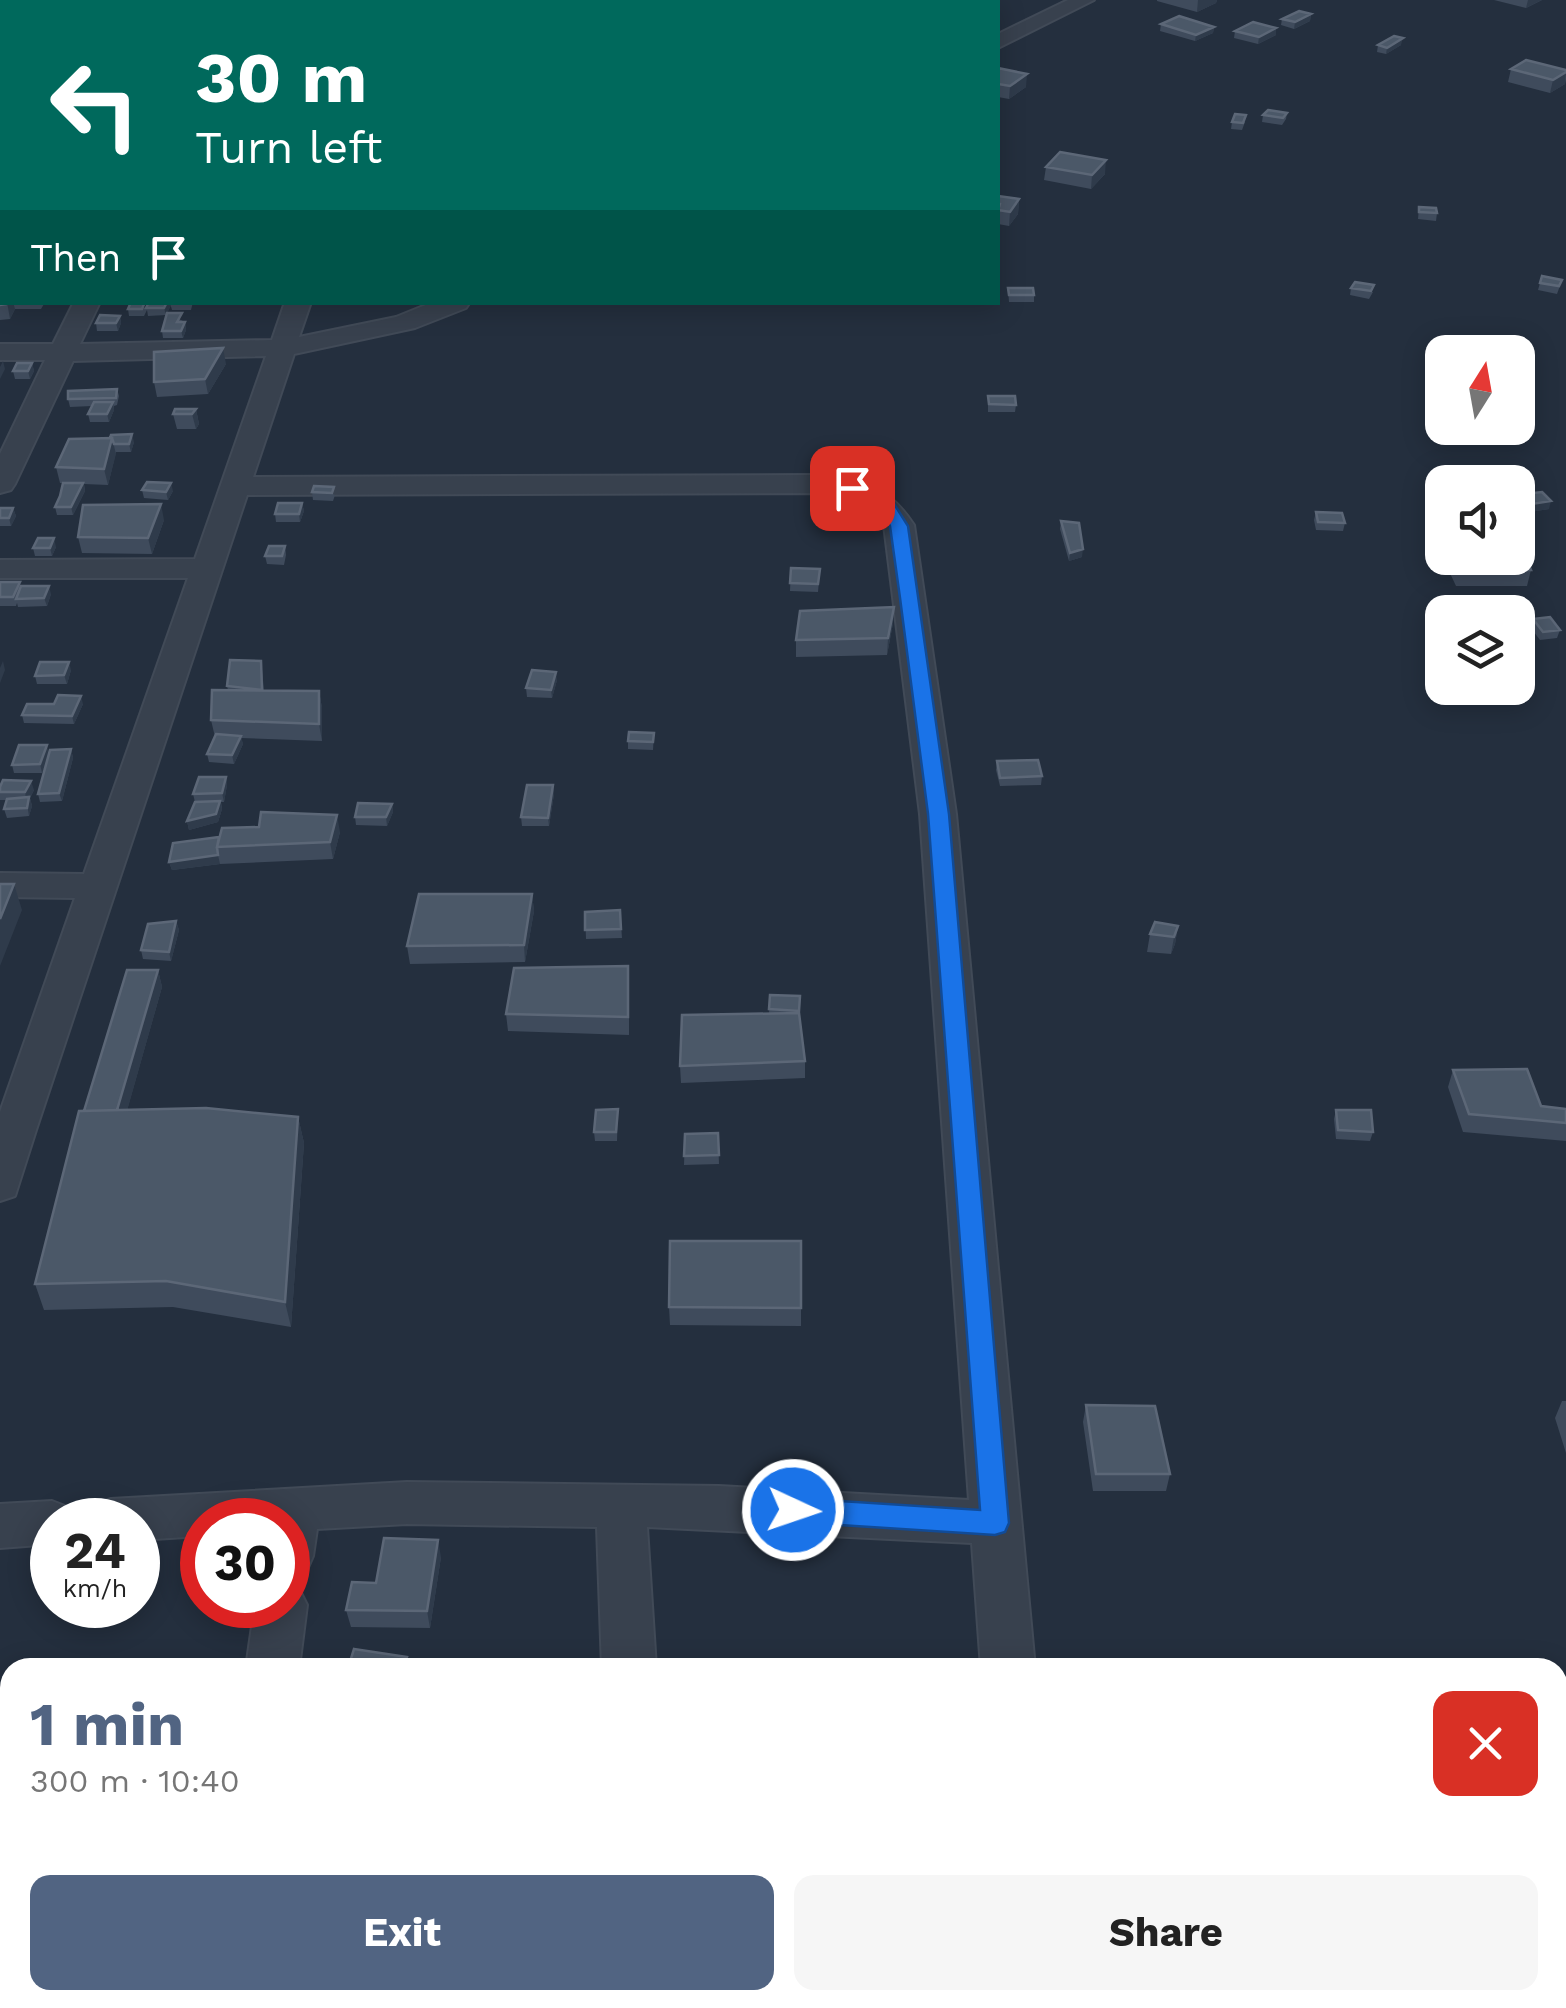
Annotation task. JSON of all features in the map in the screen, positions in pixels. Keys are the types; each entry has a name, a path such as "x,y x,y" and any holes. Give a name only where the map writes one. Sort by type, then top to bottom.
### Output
{"street":[{"path":"1056,0 1083,0"},
{"path":"1000,41 1083,0"},
{"path":"0,484 85,305"},
{"path":"0,1186 297,305"},
{"path":"0,352 282,349 357,336 429,316 452,305"},
{"path":"236,486 820,484 852,488 885,502 899,526 938,814 1007,1658"},
{"path":"0,568 208,568"},
{"path":"0,885 98,886"},
{"path":"310,1528 406,1503 830,1511 995,1523"},
{"path":"622,1506 629,1658"},
{"path":"0,1526 30,1524"},
{"path":"273,1658 277,1628"}],"building":[{"path":"1299,11 1311,14 1295,22 1282,19"},
{"path":"1179,16 1214,27 1196,35 1161,24"},
{"path":"1253,22 1276,28 1259,37 1235,31"},
{"path":"1394,36 1403,38 1387,48 1378,45"},
{"path":"1526,60 1566,72 1553,80 1511,69"},
{"path":"1000,68 1027,74 1010,86 1000,84"},
{"path":"1268,110 1287,113 1283,118 1263,115"},
{"path":"1235,114 1246,115 1243,123 1232,122"},
{"path":"1060,152 1106,160 1092,175 1046,167"},
{"path":"1000,196 1019,199 1010,212 1000,210"},
{"path":"1419,207 1436,208 1437,213 1419,212"},
{"path":"1542,276 1562,280 1559,286 1540,283"},
{"path":"1355,282 1374,285 1371,291 1351,288"},
{"path":"1008,288 1033,288 1034,295 1009,295"},
{"path":"167,313 182,313 177,322 185,322 181,331 162,331"},
{"path":"100,315 120,316 116,323 96,323"},
{"path":"223,348 205,379 154,382 154,352"},
{"path":"17,363 32,363 28,371 13,371"},
{"path":"117,389 116,398 68,399 68,391"},
{"path":"988,396 1015,396 1016,405 989,404"},
{"path":"94,402 113,402 107,414 88,414"},
{"path":"175,409 196,409 192,414 173,414"},
{"path":"132,434 129,444 114,444 110,438 111,435"},
{"path":"112,438 104,469 56,467 69,439"},
{"path":"147,482 171,483 166,492 142,490"},
{"path":"63,483 83,483 71,507 55,507 60,496"},
{"path":"314,486 334,487 332,493 312,492"},
{"path":"1542,492 1551,501 1535,504 1535,493"},
{"path":"278,503 302,503 299,514 275,514"},
{"path":"161,504 148,538 78,537 83,505"},
{"path":"0,508 13,508 9,518 0,518"},
{"path":"1316,512 1342,513 1345,523 1318,522"},
{"path":"1061,521 1079,523 1083,549 1070,553"},
{"path":"38,538 54,538 50,548 33,548"},
{"path":"269,546 285,546 282,556 265,556"},
{"path":"791,568 820,569 818,584 790,583"},
{"path":"0,582 20,582 13,597 0,597"},
{"path":"21,586 49,586 44,598 16,599"},
{"path":"894,607 888,638 796,640 800,611"},
{"path":"1550,617 1560,630 1543,632 1535,619"},
{"path":"230,660 261,661 262,690 227,686"},
{"path":"40,662 69,662 64,675 35,676"},
{"path":"532,670 556,672 551,690 526,688"},
{"path":"212,690 319,691 319,724 211,720"},
{"path":"58,695 81,696 72,716 22,715 27,704 54,704"},
{"path":"629,732 654,733 653,742 628,741"},
{"path":"216,734 241,736 232,755 207,754"},
{"path":"19,745 47,745 40,764 12,765"},
{"path":"71,749 59,793 38,794 50,750"},
{"path":"1038,760 1042,776 1000,778 997,761"},
{"path":"199,777 226,777 222,793 193,794"},
{"path":"3,780 31,781 25,792 0,792"},
{"path":"527,785 553,785 548,818 521,817"},
{"path":"29,797 27,808 4,809 7,799"},
{"path":"220,801 216,814 187,821 195,802"},
{"path":"358,803 392,804 386,817 355,817"},
{"path":"261,812 337,815 330,842 217,847 222,828 259,827"},
{"path":"219,837 218,855 169,862 173,843"},
{"path":"0,884 14,884 0,919"},
{"path":"419,894 532,894 524,945 407,946"},
{"path":"620,910 621,929 585,930 585,912"},
{"path":"176,921 169,952 141,950 148,924"},
{"path":"1155,922 1178,926 1174,937 1150,934"},
{"path":"628,966 628,1017 506,1014 514,968"},
{"path":"127,970 158,970 117,1110 84,1111"},
{"path":"770,995 800,996 799,1011 769,1009"},
{"path":"799,1013 805,1061 680,1066 682,1015"},
{"path":"1527,1069 1541,1106 1566,1109 1566,1123 1469,1114 1453,1070"},
{"path":"206,1108 298,1117 285,1302 166,1281 35,1284 79,1111"},
{"path":"618,1109 616,1132 594,1132 596,1110"},
{"path":"1336,1110 1371,1110 1373,1132 1338,1130"},
{"path":"718,1133 719,1155 684,1156 685,1134"},
{"path":"670,1241 801,1241 801,1308 669,1307"},
{"path":"1086,1405 1155,1406 1170,1474 1096,1474"},
{"path":"384,1538 438,1540 427,1611 346,1610 352,1582 376,1583"},
{"path":"354,1649 407,1657 407,1658 351,1658"}],"route":[{"path":"793,1510 995,1523 938,814 909,598 899,526 885,502 852,488"}]}
